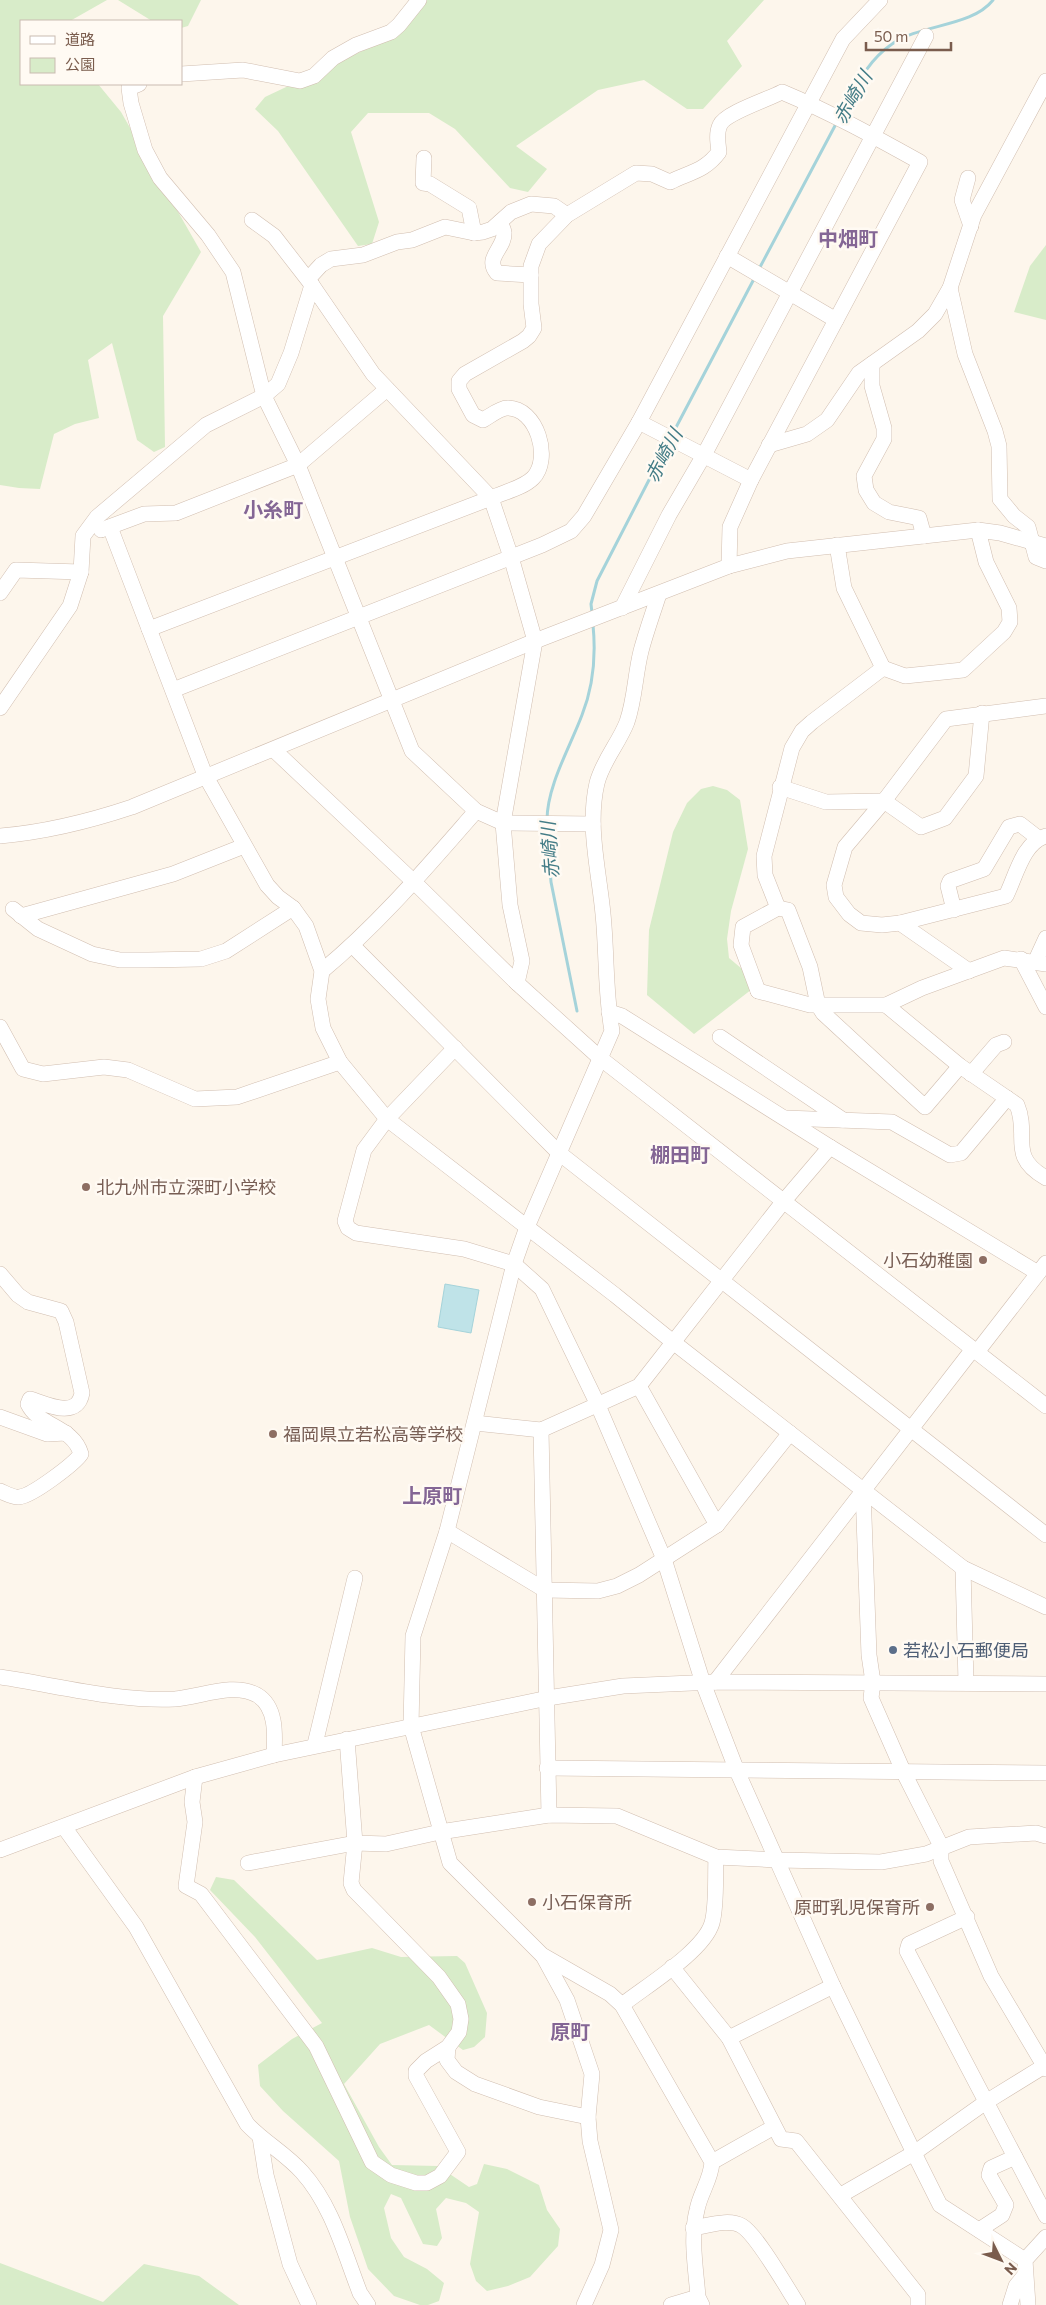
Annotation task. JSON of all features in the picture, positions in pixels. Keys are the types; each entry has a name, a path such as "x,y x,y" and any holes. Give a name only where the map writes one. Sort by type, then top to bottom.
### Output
{"street":[{"path":"182,74 243,70 300,81 314,76 333,58 356,45 390,32 399,25 419,0"},
{"path":"174,690 511,557 571,531 584,516 639,422 843,39 880,0"},
{"path":"622,608 656,540 704,455 926,36"},
{"path":"770,445 807,434 827,420 859,373 918,331 935,314 950,288 974,215 1046,81"},
{"path":"136,85 129,88 131,103 145,150 160,178 208,235 233,272 264,396 298,465 412,750 476,811 503,823 593,824"},
{"path":"149,629 491,498 527,482 534,476 538,468 542,452 534,425 527,417 516,410 506,408 483,420 473,415 459,389 459,381 465,374 529,336 534,328 531,304 531,266 539,244 568,215 636,173 652,174 670,182 686,174 703,169 719,152 718,130 721,122 737,112 782,92 809,103 873,135 920,162 751,480 730,527 729,566"},
{"path":"424,158 423,183 430,184 469,208 474,233"},
{"path":"968,178 962,200 971,226"},
{"path":"0,708 70,606 81,572 83,536 97,517 206,425 264,396 278,384 291,353 310,282 321,265 331,259 363,255 446,227 474,233 492,229 511,212 531,204 554,206 568,215"},
{"path":"252,220 274,236 294,264 310,282 373,374 491,498 511,557 535,641 503,823 510,905 522,961 517,983"},
{"path":"500,222 505,232 503,240 493,256 494,270 497,273 531,275"},
{"path":"727,256 836,320"},
{"path":"950,288 965,354 995,430 999,446 1000,499 1014,516 1028,527 1036,557 1046,561"},
{"path":"872,364 872,386 884,428 884,439 864,476 866,490 874,503 890,512 919,518 924,536"},
{"path":"83,536 144,514 176,513 211,501 298,465 387,389"},
{"path":"639,422 751,480"},
{"path":"110,527 174,690 205,776 267,885 278,897 293,908 306,926 322,971 318,999 323,1028 340,1062 387,1119 616,1295 673,1342 963,1568 1046,1608"},
{"path":"837,544 844,588 883,668 905,676 963,670 1004,632 1010,622 1009,608 986,562 978,530"},
{"path":"0,836 41,832 83,823 132,807 535,641 729,566 787,551 978,530 1030,540 1046,546"},
{"path":"0,593 16,570 81,572"},
{"path":"659,594 641,652 633,703 628,717 604,762 597,783 593,824 604,914 608,1012 612,1031 527,1228 514,1264 447,1531 413,1636 411,1726 450,1863 542,1955 610,1994 622,2005 712,2162 711,2175 702,2192 693,2228 700,2301 671,2305"},
{"path":"778,908 765,875 764,856 780,787 792,748 802,731 883,668"},
{"path":"954,910 948,886 950,881 984,869 1009,827 1020,824 1042,837 1030,845 1006,896 954,910 900,923 882,925 861,923 848,914 836,897 834,885 845,847 884,801 946,719 1046,706"},
{"path":"780,787 826,802 884,801 921,828 945,818 976,776 982,713"},
{"path":"274,750 414,882 517,983 600,1058 1046,1406"},
{"path":"322,971 352,946 414,882 476,811"},
{"path":"244,846 173,874 17,913 38,929 92,954 120,960 201,959 226,951 293,908"},
{"path":"1004,1042 996,1045 925,1107 823,1013 818,1005 810,967 788,910 778,908 743,927 741,945 757,993 810,1005 818,1005 886,1005 922,988 1004,958 1034,962"},
{"path":"900,923 969,971"},
{"path":"1046,938 1034,962 1046,1007"},
{"path":"352,946 559,1153 1046,1535"},
{"path":"886,1005 966,1070 1017,1105 1021,1116 1023,1156 1033,1171 1046,1178"},
{"path":"608,1012 622,1016 830,1147 1042,1268 911,1428 709,1682"},
{"path":"0,1027 23,1069 42,1074 104,1067 128,1070 195,1099 237,1097 340,1062"},
{"path":"720,1037 844,1121"},
{"path":"454,1048 387,1119 364,1150 345,1221 348,1228 356,1233 464,1249 514,1264 542,1289 597,1403 664,1559 709,1682 736,1771 778,1860 833,1986 940,2205 979,2230 1025,2268 1028,2305"},
{"path":"784,1118 892,1122 955,1156 961,1152 1007,1098"},
{"path":"475,1423 541,1430 597,1403 640,1386 783,1202 830,1147"},
{"path":"0,1274 18,1295 28,1302 61,1311 66,1322 82,1393 81,1400 75,1406 64,1410 30,1399 28,1404 32,1412 74,1438 81,1454 76,1462 29,1493 18,1497 0,1491"},
{"path":"640,1386 717,1525"},
{"path":"0,1417 47,1434 66,1433"},
{"path":"541,1430 549,1815"},
{"path":"447,1531 545,1590 598,1591 640,1575 717,1525 790,1433"},
{"path":"841,2195 914,2153 986,2102 1045,2066 991,1976 967,1917 941,1861 941,1846 904,1773 871,1698 873,1682 869,1655 863,1490"},
{"path":"963,1568 966,1683"},
{"path":"315,1744 355,1578"},
{"path":"0,1677 139,1698 175,1699 241,1689 258,1696 270,1707 275,1735 274,1754"},
{"path":"0,1850 196,1777 274,1754 315,1744 548,1698 623,1686 709,1682 1046,1684"},
{"path":"196,1777 192,1802 195,1822 186,1886 201,1894 316,2046 372,2162 392,2175 416,2183 427,2183 440,2176 458,2152 416,2076 416,2071 426,2061 448,2047 459,2032 461,2019 458,2004 439,1977 354,1890 352,1883 355,1844 347,1739"},
{"path":"547,1768 1046,1773"},
{"path":"248,1863 355,1844 386,1844 440,1832 549,1815 617,1816 716,1858 881,1862 926,1854 941,1846 969,1837 1036,1832 1046,1836"},
{"path":"64,1827 136,1927 247,2124 302,2172 324,2202 360,2293 368,2305"},
{"path":"622,2005 672,1967 707,1936 713,1921 716,1858"},
{"path":"967,1917 908,1944 907,1951 1046,2216"},
{"path":"542,1955 567,2000 592,2074 588,2117 590,2141 596,2173 611,2230 602,2266 584,2305"},
{"path":"672,1967 729,2038 781,2139 796,2141 841,2195 918,2295 918,2305"},
{"path":"729,2038 833,1986"},
{"path":"448,2047 447,2060 456,2072 475,2084 539,2107 588,2117"},
{"path":"712,2162 774,2127"},
{"path":"260,2137 266,2175 290,2264 309,2305"},
{"path":"979,2230 1002,2215 1006,2205 989,2175 991,2168 1015,2157"},
{"path":"693,2228 728,2222 742,2226 759,2245 798,2305"},
{"path":"1010,2305 1016,2286 1025,2268 1046,2238"}],"green space":[{"path":"0,0 107,0 72,20 20,20 20,85 99,85 121,112 201,252 163,316 165,447 154,452 137,440 112,343 88,360 99,418 75,424 54,434 40,489 0,485"},
{"path":"118,0 201,0 188,26 182,28 182,20 150,20"},
{"path":"418,0 764,0 727,41 742,66 703,109 687,109 644,80 598,90 516,146 547,169 528,192 510,188 455,129 429,113 368,113 351,132 379,222 372,244 358,246 278,131 255,109 265,97 398,34"},
{"path":"1046,245 1046,320 1014,312 1030,266"},
{"path":"713,786 727,790 740,800 748,849 731,911 727,939 729,958 748,974 756,986 694,1034 647,995 649,930 673,832 687,803 701,789"},
{"path":"216,1877 234,1880 317,1960 372,1948 401,1957 457,1956 465,1963 487,2013 485,2037 474,2047 463,2050 429,2025 380,2044 344,2084 379,2147 392,2165 438,2166 469,2187 477,2184 484,2164 507,2169 539,2185 547,2210 560,2229 558,2246 530,2277 508,2286 487,2291 476,2281 470,2264 479,2212 466,2203 446,2198 436,2209 442,2238 437,2246 423,2244 401,2198 391,2194 384,2208 391,2238 404,2257 427,2269 444,2283 439,2301 428,2305 420,2305 394,2296 368,2269 350,2217 339,2161 283,2111 260,2086 258,2065 292,2039 322,2023 255,1937 210,1890"},
{"path":"0,2263 103,2302 144,2264 199,2276 239,2305 0,2305"}],"water":[{"path":"445,1284 479,1290 471,1333 438,1327"}],"waterway":[{"name":"赤崎川","path":"841,114 868,67 892,44 917,32 959,21 984,9 993,0"},
{"name":"赤崎川","path":"759,269 837,122"},
{"name":"赤崎川","path":"672,435 755,277"},
{"name":"赤崎川","path":"592,613 591,604 597,581 668,443"},
{"name":"赤崎川","path":"547,820 548,807 555,780 589,693 594,659 593,625"},
{"name":"赤崎川","path":"547,829 551,882 577,1011"}],"place":[{"name":"北九州市立深町小学校","path":"86,1187"},
{"name":"小石幼稚園","path":"983,1260"},
{"name":"福岡県立若松高等学校","path":"273,1434"},
{"name":"若松小石郵便局","path":"893,1650"},
{"name":"小石保育所","path":"532,1902"},
{"name":"原町乳児保育所","path":"930,1907"}],"district":[{"name":"中畑町","path":"848,238"},
{"name":"小糸町","path":"273,509"},
{"name":"棚田町","path":"680,1154"},
{"name":"上原町","path":"432,1495"},
{"name":"原町","path":"570,2031"}]}
